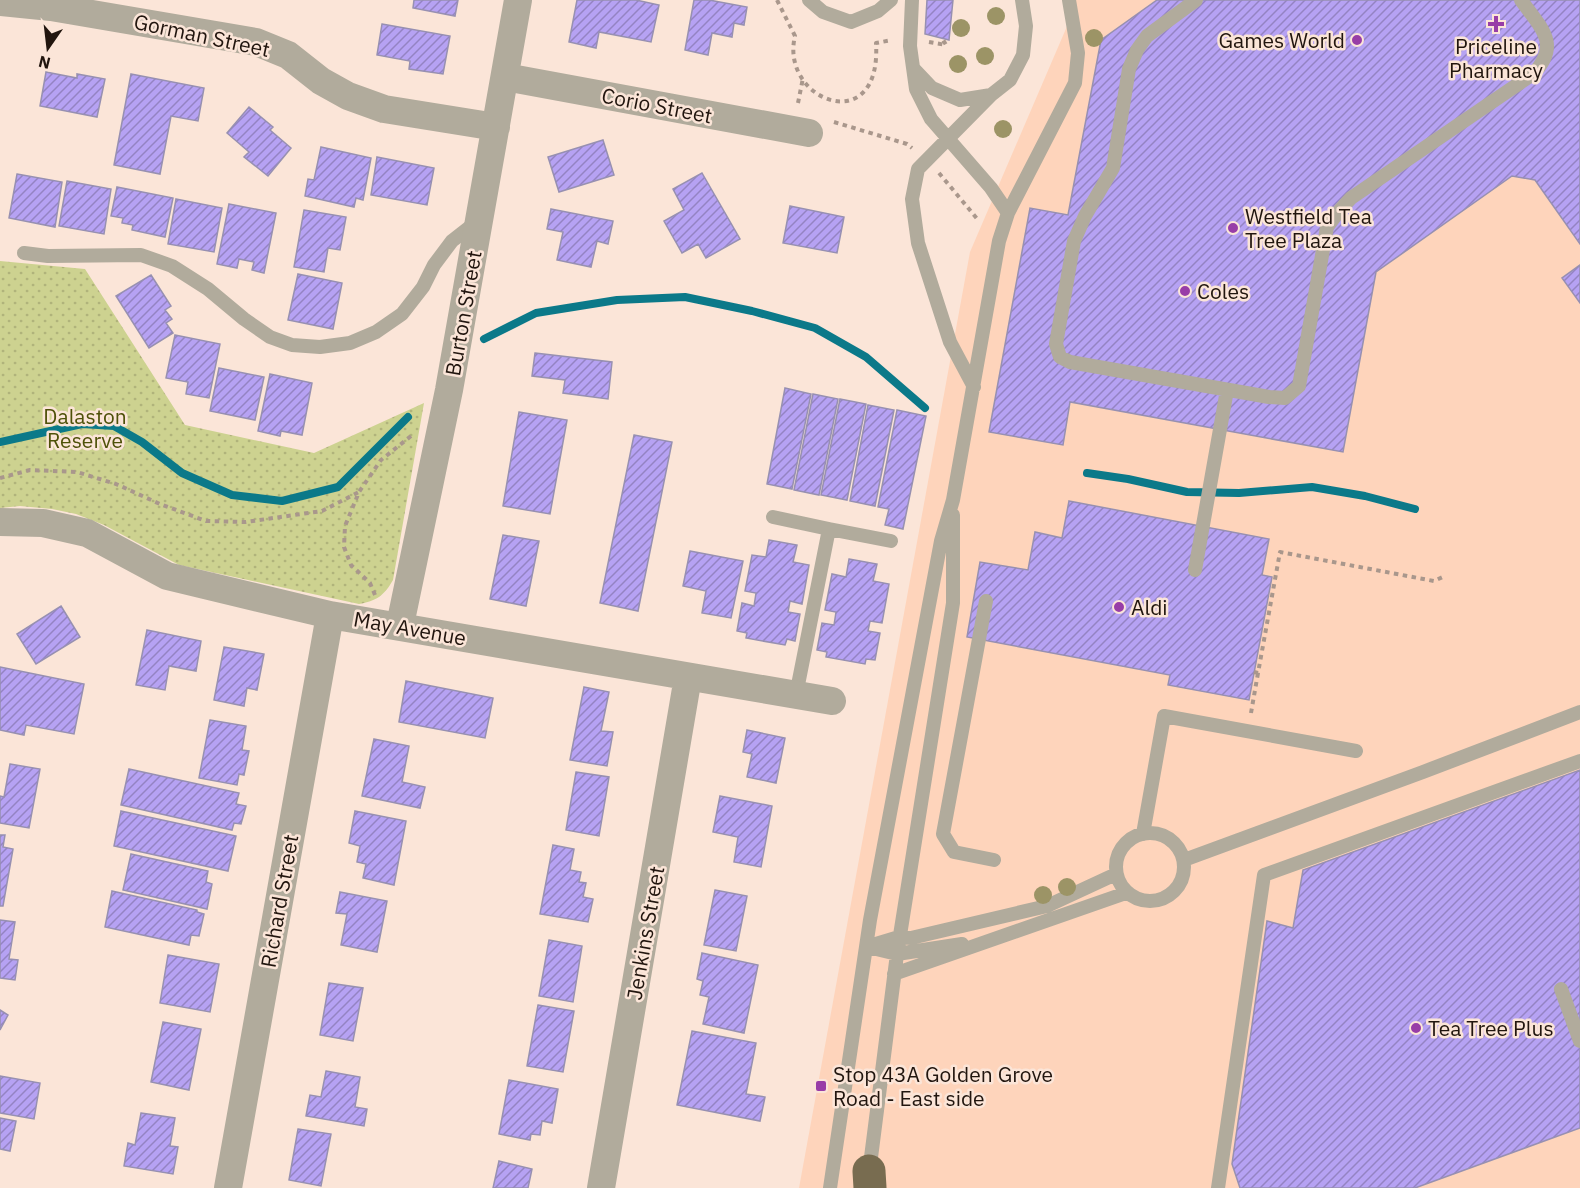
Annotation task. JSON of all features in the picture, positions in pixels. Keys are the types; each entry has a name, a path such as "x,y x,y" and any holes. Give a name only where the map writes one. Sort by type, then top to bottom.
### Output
{"street":[{"name":"Burton Street","path":"394,624 445,410 518,0"},
{"name":"Gorman Street","path":"0,2 51,7 256,42 288,55 321,81 366,103 384,109 496,127"},
{"name":"Corio Street","path":"505,76 817,126"},
{"name":"May Avenue","path":"0,522 43,523 87,533 167,576 330,615 394,624 832,701"},
{"name":"Richard Street","path":"228,1188 330,615"},
{"name":"Jenkins Street","path":"601,1188 688,677"}],"lane":[{"path":"809,0 823,12 851,22 878,11 891,0"},
{"path":"912,0 910,46 916,89 931,119 991,188 1008,213"},
{"path":"974,387 950,342 918,243 912,199 918,169 1010,80 1023,55 1026,26 1022,0"},
{"path":"830,1188 866,946 941,541 953,500 999,241 1008,213 1075,83 1078,53 1069,0"},
{"path":"1196,0 1147,36 1137,50 1129,69 1113,168 1107,182 1085,216 1074,241 1056,344 1060,357 1070,362 1285,398 1299,386 1327,226 1351,198 1533,74 1544,63 1548,46 1545,34 1521,0"},
{"path":"914,69 932,88 960,100 992,95"},
{"path":"24,253 48,256 141,255 172,266 208,289 270,337 292,345 320,347 350,343 376,332 402,314 423,287 434,265 452,241 480,220"},
{"path":"1195,570 1227,390"},
{"path":"868,1182 899,937 953,603 953,500"},
{"path":"773,517 891,541"},
{"path":"796,694 829,529"},
{"path":"986,601 943,834 954,852 994,860"},
{"path":"1184,860 1580,712"},
{"path":"1143,834 1164,716 1356,751"},
{"path":"1218,1188 1264,875 1580,761"},
{"path":"1154,833 1164,836 1180,850 1184,860 1185,870 1182,881 1168,897 1157,902 1146,902 1126,893 1116,874 1116,863 1125,844 1133,837 1143,834 1154,833"},
{"path":"866,946 899,937 911,938 1047,906 1116,874"},
{"path":"894,974 1126,893"},
{"path":"866,946 897,954 996,940"},
{"path":"1561,989 1580,1041"}],"path":[{"path":"777,0 795,36 793,61 814,93 831,102 847,103 864,93 873,79 878,62 876,43 900,38"},
{"path":"817,126 907,144 927,159 979,221"},
{"path":"394,624 370,583 351,565 344,548 345,526 359,492 381,460 445,410"},
{"path":"0,478 30,470 78,472 116,484 206,521 246,522 322,511 359,492"},
{"path":"1248,730 1256,672 1280,552 1434,581 1445,576"}],"shaded area":[{"path":"1064,0 1580,0 1580,1188 799,1188 970,252 1068,24"}],"green space":[{"name":"Dalaston Reserve","path":"0,261 85,269 185,425 314,453 424,403 393,580 383,594 359,604 179,565 104,525 76,514 20,506 0,508"}],"building":[{"path":"414,0 458,0 455,16 413,8"},
{"path":"577,0 636,0 659,5 651,42 599,32 596,48 569,42"},
{"path":"694,0 709,0 747,7 744,25 734,23 732,37 712,33 708,55 685,50"},
{"path":"927,0 953,0 949,40 925,34"},
{"name":"Westfield Tea Tree Plaza","path":"1157,0 1580,0 1580,244 1535,180 1512,176 1376,272 1343,452 1070,402 1063,445 989,432 1030,208 1068,215 1101,40"},
{"path":"382,24 450,36 443,74 409,69 410,61 377,55"},
{"path":"46,72 77,78 77,74 105,79 97,117 40,106"},
{"path":"131,74 204,88 198,121 171,116 160,174 114,165"},
{"path":"249,107 273,127 270,130 291,148 268,176 244,157 249,152 227,133"},
{"path":"603,140 614,175 559,192 548,157"},
{"path":"321,147 371,158 363,200 356,198 354,207 305,196 308,179 314,180"},
{"path":"377,157 434,168 427,205 371,195"},
{"path":"702,173 740,239 706,258 698,244 682,253 664,221 684,210 673,189"},
{"path":"17,174 62,182 55,227 9,218"},
{"path":"67,181 111,189 104,234 59,226"},
{"path":"117,187 173,198 165,237 132,230 133,225 122,223 123,218 111,216"},
{"path":"176,199 222,208 214,252 168,244"},
{"path":"229,204 276,213 264,273 252,270 254,262 239,259 237,268 217,264"},
{"path":"790,206 844,217 837,253 783,243"},
{"path":"551,209 613,221 608,244 597,241 591,267 557,260 563,232 547,229"},
{"path":"304,210 346,217 340,250 328,248 324,272 294,267"},
{"path":"1580,265 1580,303 1562,278"},
{"path":"298,274 342,283 333,329 288,320"},
{"path":"151,275 171,306 165,310 172,319 166,323 173,333 149,348 116,296"},
{"path":"175,335 220,344 209,398 186,394 188,382 166,378"},
{"path":"535,353 612,362 608,399 563,393 565,380 532,376"},
{"path":"219,368 264,377 255,420 210,411"},
{"path":"270,374 312,383 302,435 281,431 280,436 258,431"},
{"path":"785,388 811,394 792,489 767,484"},
{"path":"813,394 838,399 819,495 794,490"},
{"path":"840,399 866,404 847,500 821,495"},
{"path":"868,405 894,410 875,506 850,501"},
{"path":"897,410 926,416 903,529 885,525 889,509 878,507"},
{"path":"519,412 567,420 550,514 503,506"},
{"path":"634,435 672,442 638,611 600,603"},
{"name":"Aldi","path":"1069,501 1269,539 1262,575 1272,577 1249,700 1168,685 1170,675 967,637 980,562 1028,570 1035,532 1062,538"},
{"path":"503,535 539,541 526,606 490,599"},
{"path":"769,540 797,545 793,562 809,565 802,604 790,601 788,612 800,614 795,641 787,639 785,645 746,638 747,633 737,631 742,603 754,606 756,593 745,591 752,555 766,557"},
{"path":"690,551 743,561 731,618 702,613 706,591 683,586"},
{"path":"849,559 877,564 873,581 889,584 882,623 870,621 868,631 880,633 875,660 866,659 865,664 826,657 827,652 817,650 822,623 834,625 836,612 825,610 832,574 846,577"},
{"path":"61,606 80,637 36,664 17,634"},
{"path":"147,630 201,641 196,671 169,666 165,690 136,685"},
{"path":"224,647 264,654 257,690 247,688 244,706 214,700"},
{"path":"0,667 84,684 74,734 26,725 24,735 0,730"},
{"path":"406,681 493,698 485,738 399,722"},
{"path":"584,687 609,692 601,731 613,732 607,766 570,760"},
{"path":"210,720 246,726 242,750 249,751 244,775 239,774 237,785 199,778"},
{"path":"747,730 785,738 776,783 747,777 752,754 743,752"},
{"path":"374,739 409,746 402,782 425,787 420,808 362,796"},
{"path":"10,764 40,769 29,828 0,823 0,796 4,797"},
{"path":"129,769 239,793 236,804 246,806 241,824 234,823 232,830 121,805"},
{"name":"Tea Tree Plus","path":"1580,770 1580,1128 1415,1188 1240,1188 1232,1164 1267,921 1293,928 1303,870"},
{"path":"576,772 609,777 599,836 566,830"},
{"path":"720,796 772,806 761,867 734,862 738,837 713,832"},
{"path":"121,811 236,836 228,871 114,846"},
{"path":"355,811 406,821 394,885 363,878 366,864 357,862 360,846 349,843"},
{"path":"0,835 5,835 3,847 13,849 3,906 0,906"},
{"path":"553,845 574,849 570,870 581,872 579,882 586,883 583,897 593,899 588,922 540,914"},
{"path":"131,854 208,871 206,882 212,884 207,909 123,890"},
{"path":"715,890 747,896 736,951 704,945"},
{"path":"112,891 197,910 204,914 199,936 191,935 189,945 105,927"},
{"path":"340,892 387,901 377,952 341,945 347,914 336,913"},
{"path":"0,920 15,922 9,959 18,960 15,980 0,978"},
{"path":"549,940 582,946 573,1002 539,996"},
{"path":"702,953 758,965 744,1033 703,1024 709,997 700,995 703,981 697,979"},
{"path":"168,955 219,964 210,1012 160,1003"},
{"path":"329,983 363,988 353,1041 320,1035"},
{"path":"538,1005 574,1011 563,1072 527,1066"},
{"path":"0,1010 8,1015 0,1030"},
{"path":"163,1022 201,1029 189,1090 151,1082"},
{"path":"692,1031 756,1043 746,1094 765,1097 760,1121 677,1105"},
{"path":"326,1071 360,1077 355,1107 367,1109 364,1126 306,1116 310,1095 321,1097"},
{"path":"0,1076 40,1083 34,1119 0,1113"},
{"path":"509,1080 558,1089 552,1123 542,1121 540,1135 531,1134 530,1140 499,1134"},
{"path":"141,1113 175,1118 170,1146 178,1147 173,1174 124,1166 128,1143 135,1145"},
{"path":"0,1118 16,1121 10,1151 0,1149"},
{"path":"298,1129 331,1134 321,1186 289,1180"},
{"path":"499,1161 532,1169 528,1188 493,1188"}],"waterway":[{"path":"484,339 536,313 617,300 685,297 752,311 815,328 866,357 925,408"},
{"path":"0,442 82,424 114,426 142,442 182,473 232,495 282,501 338,487 408,417"},
{"path":"1087,473 1187,492 1239,493 1312,487 1365,496 1415,509"}],"place":[{"name":"Priceline Pharmacy","path":"1496,24"},
{"name":"Games World","path":"1357,40"},
{"name":"Westfield Tea Tree Plaza","path":"1233,228"},
{"name":"Coles","path":"1185,291"},
{"name":"Aldi","path":"1119,607"},
{"name":"Tea Tree Plus","path":"1416,1028"},
{"name":"Stop 43A Golden Grove Road - East side","path":"821,1086"}]}
